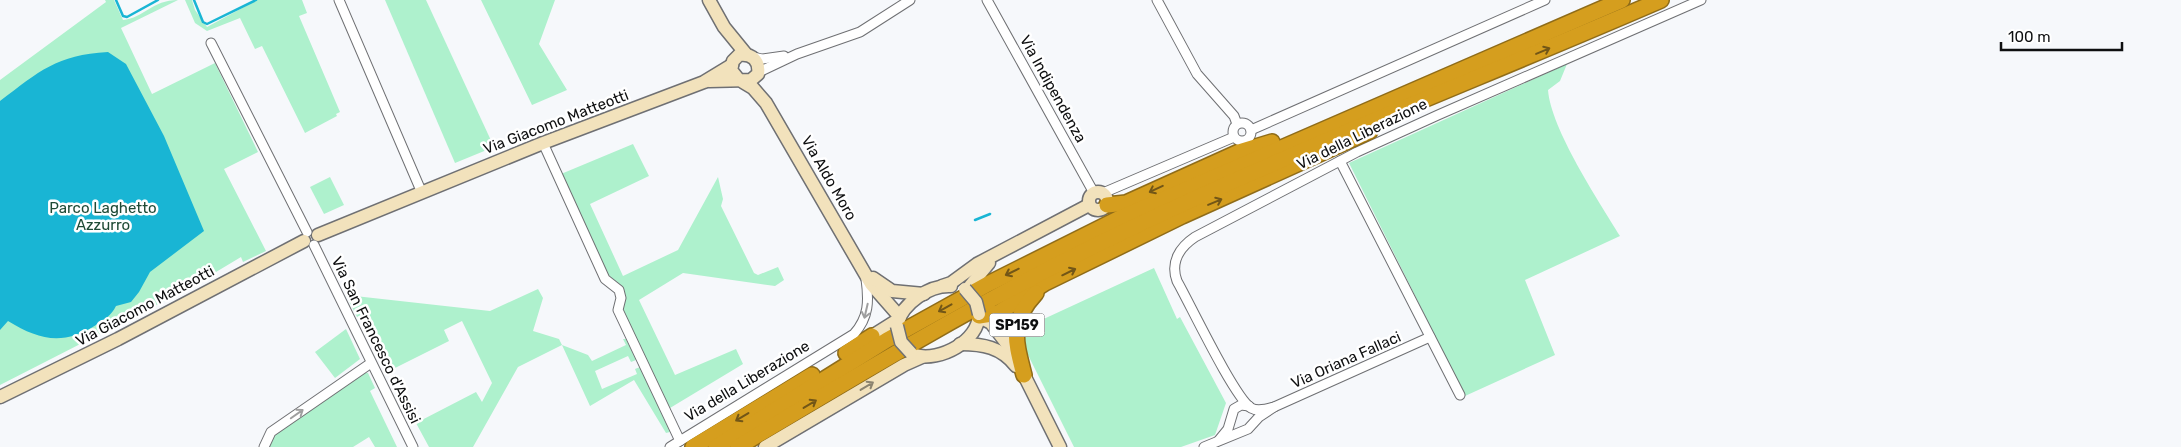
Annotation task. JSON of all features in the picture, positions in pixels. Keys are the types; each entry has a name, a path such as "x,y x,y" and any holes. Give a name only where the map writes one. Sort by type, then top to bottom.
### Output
{"highway":[{"path":"716,447 887,340 996,280 1118,219 1622,0"},
{"path":"979,316 998,312 1045,284 1182,216 1271,178 1517,63 1661,0"},
{"path":"1099,201 1126,203 1239,152 1270,143 1424,79 1510,48"},
{"path":"738,447 895,352 1020,283 1121,232 1345,131 1517,63"},
{"name":"SP159","path":"1024,375 1015,338 1016,330 1026,304 1045,284"},
{"path":"686,444 872,336"}],"street":[{"path":"340,0 422,193"},
{"path":"709,0 724,27 758,63 758,73"},
{"path":"724,27 733,74 741,81 751,80 758,73 796,54 860,32 910,0"},
{"name":"Via Indipendenza","path":"987,0 1099,201"},
{"path":"1157,0 1197,74 1234,116 1237,124"},
{"path":"1251,130 1246,123 1237,124 1233,130 1234,137 1240,141 1247,140 1251,130 1545,0"},
{"name":"Via della Liberazione","path":"1251,407 1232,382 1177,280 1174,270 1178,254 1183,247 1196,237 1340,161 1438,115 1701,0"},
{"path":"211,43 311,238"},
{"path":"732,63 739,56 769,58 796,54"},
{"name":"Via Giacomo Matteotti","path":"0,397 126,335 311,238 543,143 704,82 732,63"},
{"name":"Via Aldo Moro","path":"758,73 766,102"},
{"name":"Via Giacomo Matteotti","path":"704,82 741,81"},
{"name":"Via Aldo Moro","path":"741,81 753,88 766,102 875,289 899,321"},
{"path":"872,336 899,321 911,303 924,294 953,282 962,273 977,264 998,255 1130,183 1234,137"},
{"path":"543,143 605,279 619,290 621,298 618,310 686,444"},
{"path":"1340,161 1460,395"},
{"name":"Via San Francesco d'Assisi","path":"311,238 413,447"},
{"path":"969,289 979,273 998,255"},
{"name":"Via della Liberazione","path":"670,447 686,444 762,391 841,343 859,328 867,312 868,295 864,269"},
{"name":"Via Aldo Moro","path":"864,269 890,290 924,294"},
{"path":"942,286 969,289"},
{"path":"766,447 902,366 916,355 938,354 960,344 973,334 979,316 977,304 969,289"},
{"name":"SP159","path":"979,316 995,327 1011,349 1060,447"},
{"path":"899,321 901,342 916,355"},
{"name":"Via della Liberazione","path":"841,343 872,336"},
{"name":"Via Oriana Fallaci","path":"1274,408 1430,338"},
{"name":"SP159","path":"960,344 989,346 996,349 1011,359 1024,375"},
{"path":"264,447 271,432 371,363"},
{"name":"Via della Liberazione","path":"1232,382 1235,394 1232,413"},
{"path":"1217,442 1226,433 1232,413 1241,405 1262,410 1274,408"},
{"path":"1251,407 1256,420"},
{"path":"1204,447 1252,427 1256,420 1274,408"},
{"path":"1232,413 1236,428 1244,430"}],"green space":[{"name":"Parco Laghetto Azzurro","path":"105,0 114,0 123,20 137,16 161,3 178,0 121,28 152,94 215,63 258,152 224,169 266,251 243,262 241,257 186,290 0,385 0,80 106,2"},
{"path":"185,0 192,0 195,10 207,27 257,0 302,0 307,13 299,16 340,112 336,114 337,116 305,133 262,46 255,49 240,18 207,31 195,23"},
{"path":"385,0 426,0 494,147 455,163"},
{"path":"481,0 555,0 539,44 567,90 532,105"},
{"path":"1567,64 1560,81 1548,90 1551,106 1566,144 1620,236 1525,280 1555,355 1465,396 1349,163"},
{"path":"633,144 649,176 590,204 623,276 678,250 718,177 723,199 721,206 754,273 758,275 778,267 784,280 775,286 683,273 639,300 675,375 736,349 743,364 670,408 623,310 625,294 622,286 607,274 561,174"},
{"path":"330,177 344,205 324,214 310,187"},
{"path":"1154,268 1177,319 1180,317 1226,403 1215,435 1181,447 1074,447 1026,351 1022,329"},
{"path":"538,289 543,298 533,331 559,339 562,345 518,367 473,447 429,447 416,423 476,392 482,402 492,383 462,321 444,330 449,341 391,370 363,314 357,317 346,295 490,311"},
{"path":"346,329 360,359 335,378 315,352"},
{"path":"623,339 626,339 636,360 631,362 628,356 595,371 602,389 637,374 635,369 640,367 670,432 666,433 634,380 590,406 562,345 588,355 592,361 626,345"},
{"path":"365,373 368,373 375,388 370,391 397,447 375,447 369,437 353,447 268,447 274,435"}],"water":[{"name":"Parco Laghetto Azzurro","path":"108,52 126,64 164,136 204,231 150,272 131,302 116,306 108,317 84,332 62,338 51,338 30,333 8,321 0,330 0,101 49,66 75,57"}],"waterway":[{"path":"116,0 123,16 127,17 158,0"},
{"path":"194,0 203,22 207,24 256,0"},
{"path":"975,220 990,214"}]}
